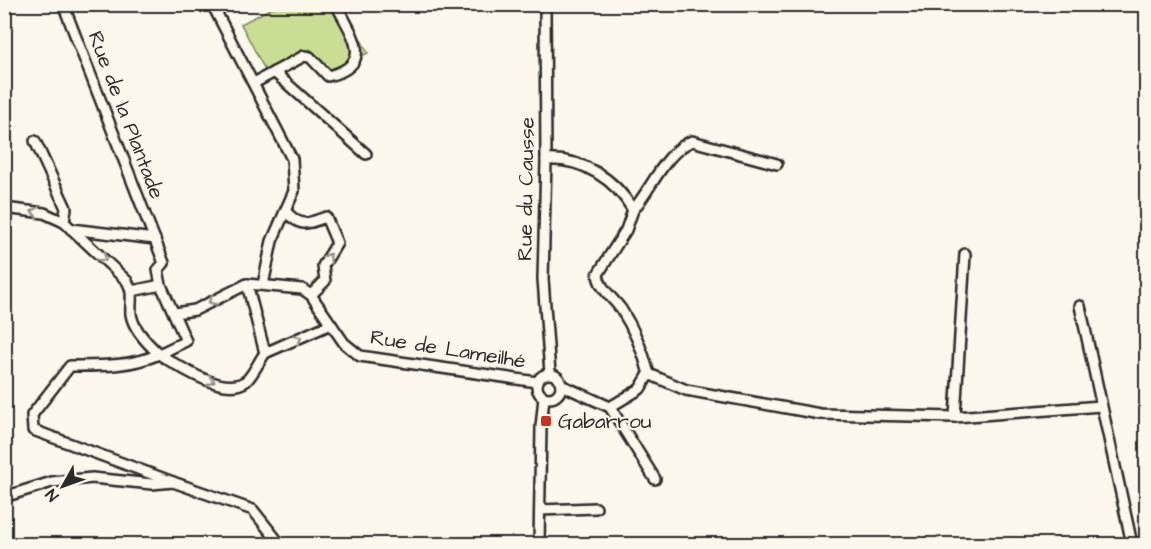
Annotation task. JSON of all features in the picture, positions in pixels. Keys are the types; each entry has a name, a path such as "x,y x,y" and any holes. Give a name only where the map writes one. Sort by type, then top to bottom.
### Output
{"street":[{"name":"Rue de la Plantade","path":"63,4 164,263 158,270 161,285"},
{"path":"212,4 292,159 294,191 272,242 263,285"},
{"path":"254,83 304,56 310,57 328,76 352,65 358,54 357,45 336,4"},
{"name":"Rue du Causse","path":"545,4 546,160 543,279 550,373"},
{"path":"274,72 366,154"},
{"path":"35,141 66,208 67,225"},
{"path":"777,164 693,141 681,145 671,154 648,193 633,210 626,230 598,274 598,282 620,309 635,335 649,374 686,390 820,414 955,417 1101,406"},
{"path":"546,160 579,162 622,191 633,210"},
{"path":"4,208 44,213 67,225 128,280 132,291 131,316 145,341 159,354 200,378 232,386 246,381 265,354 331,324"},
{"path":"175,313 195,310 247,284 302,289 311,295 324,281 323,266 337,243 326,217 306,224 297,223 286,212"},
{"path":"67,225 155,239"},
{"path":"955,417 965,254"},
{"path":"247,284 265,354"},
{"path":"132,291 161,285 186,341 143,361 112,366 70,366 32,415 33,430 254,510 280,544"},
{"name":"Rue de Lameilhé","path":"311,295 344,343 360,356 537,382"},
{"path":"1080,306 1132,544"},
{"path":"561,385 556,396 544,397 538,393 537,382 542,375 550,373 556,376 561,385 610,407 655,478"},
{"path":"610,407 640,389 649,374"},
{"path":"539,544 540,427 544,397"},
{"path":"4,497 52,482 92,478 152,484 173,482"},
{"path":"540,510 596,508"}],"green space":[{"path":"278,5 342,5 368,53 331,73 310,49 266,72 241,24"}],"place":[{"name":"Gabarrou","path":"546,421"}]}
